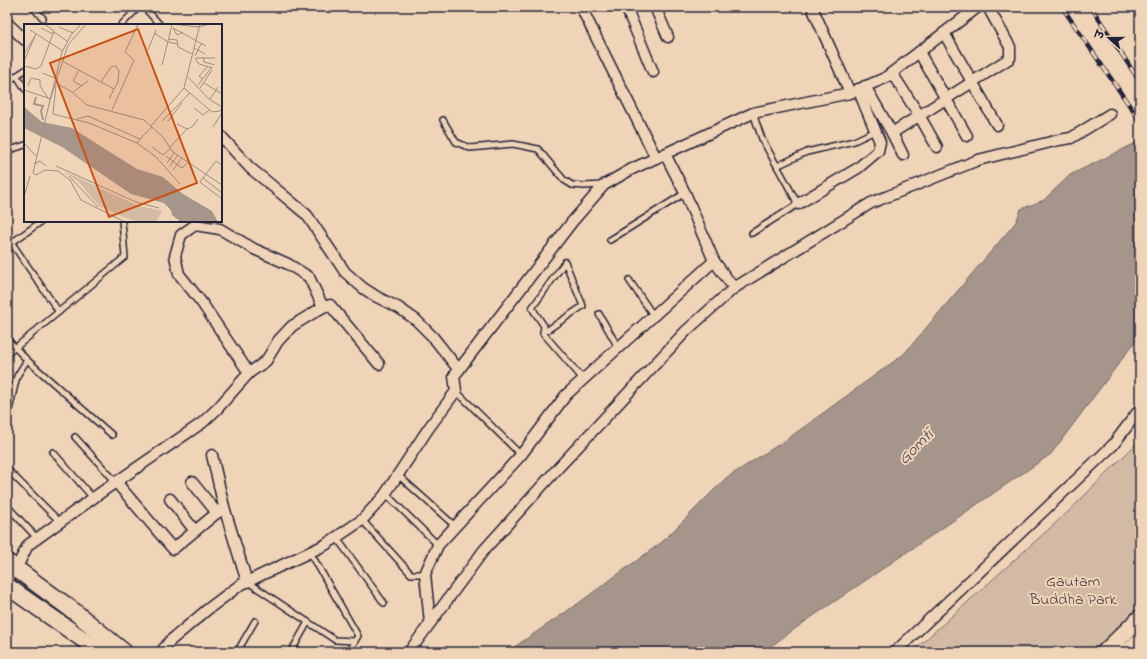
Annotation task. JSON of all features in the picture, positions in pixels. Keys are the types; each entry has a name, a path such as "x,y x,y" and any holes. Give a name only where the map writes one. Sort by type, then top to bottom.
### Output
{"main road":[{"path":"10,570 74,612 124,652"},
{"path":"7,586 101,652"},
{"path":"1105,652 1140,618"},
{"path":"1128,652 1140,641"}],"street":[{"path":"581,7 661,156 685,193 714,261 734,288"},
{"path":"626,7 653,72"},
{"path":"655,7 668,37"},
{"path":"798,204 858,168 878,151 880,142 858,90 812,7"},
{"path":"161,652 170,641 208,608 240,584 325,545 362,520 386,494 428,429 456,391 454,376 572,222 604,185 632,169 753,113 858,90 886,78 978,7"},
{"path":"892,132 1010,58 1010,47 988,7"},
{"path":"7,23 24,39"},
{"path":"944,33 997,125"},
{"path":"918,52 967,136"},
{"path":"892,72 937,147"},
{"path":"858,90 892,132 903,155"},
{"path":"409,652 484,550 686,331 734,288 872,203 978,160 1072,138 1110,114"},
{"path":"222,137 250,168 307,215 345,272 363,288 399,308 416,320 433,337 459,370"},
{"path":"249,373 202,303 179,274 176,256 181,235 195,225 220,229 254,249 288,264 309,277 323,307"},
{"path":"430,623 425,574 438,545 521,455 566,395 714,261"},
{"path":"10,570 28,545 202,423 217,409 249,373 266,361 278,341 292,326 323,307 330,305 379,364"},
{"path":"895,652 1113,445 1140,409"},
{"path":"212,455 221,510 247,582"},
{"path":"116,482 173,548 221,510"},
{"path":"192,482 221,510"},
{"path":"170,499 195,531"}],"lane":[{"path":"32,7 43,18"},
{"path":"122,24 139,7"},
{"path":"144,7 159,24"},
{"path":"7,82 24,71"},
{"path":"17,76 24,87"},
{"path":"752,233 798,204 762,139 753,113"},
{"path":"443,120 456,142 470,148 513,144 538,149 564,180 572,185 604,185"},
{"path":"777,166 807,152 854,141 875,131"},
{"path":"7,151 24,145"},
{"path":"610,240 685,193"},
{"path":"9,245 41,222"},
{"path":"7,353 125,258 122,222"},
{"path":"7,236 9,245 59,312"},
{"path":"543,333 583,306 565,262 532,308 544,326 543,333 583,379"},
{"path":"629,280 653,315"},
{"path":"598,314 618,347"},
{"path":"7,339 26,360 112,435"},
{"path":"7,419 17,376 26,360"},
{"path":"456,391 521,455"},
{"path":"75,437 116,482"},
{"path":"53,452 93,498"},
{"path":"7,469 60,522"},
{"path":"398,475 455,526"},
{"path":"386,494 438,545"},
{"path":"7,506 38,538"},
{"path":"362,520 411,574 425,574"},
{"path":"336,537 384,603"},
{"path":"310,552 358,636 348,652"},
{"path":"247,582 335,640 355,641"},
{"path":"237,652 254,621"},
{"path":"291,652 308,622"}],"green space":[{"name":"Gautam Buddha Park","path":"1140,440 1140,608 1098,652 912,652 1069,511"}],"water":[{"name":"Gomtī","path":"1140,141 1140,335 1051,454 803,623 763,652 507,652 576,605 662,542 726,478 786,440 904,354 1016,222 1021,209 1044,200 1070,175"}],"railway":[{"path":"1062,7 1140,121"},
{"path":"1091,7 1140,82"}]}
